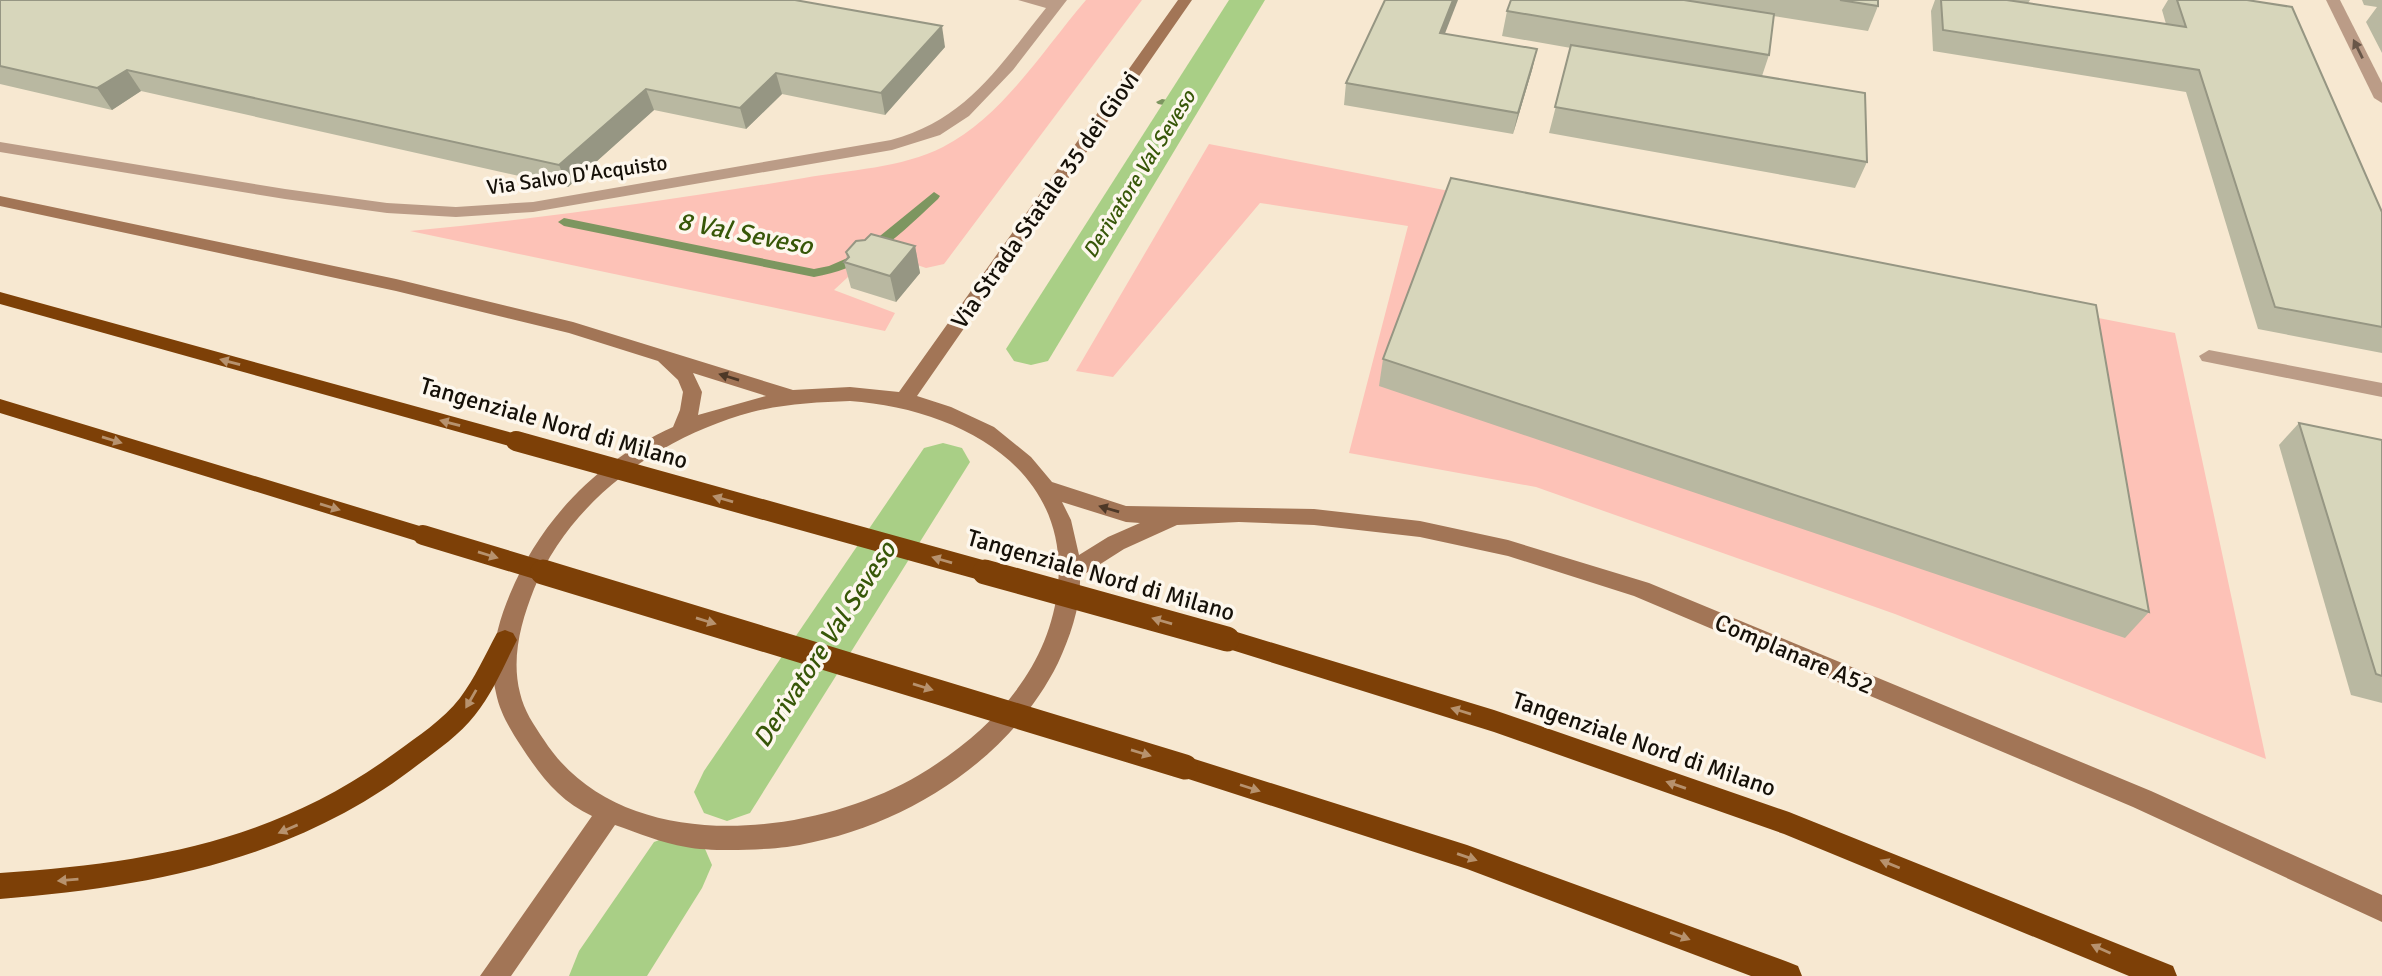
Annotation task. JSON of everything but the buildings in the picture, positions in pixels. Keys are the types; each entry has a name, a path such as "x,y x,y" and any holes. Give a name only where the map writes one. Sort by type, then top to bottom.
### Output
{"highway":[{"name":"Tangenziale Nord di Milano","path":"0,298 1227,639 1494,721 1789,824 2163,976"},
{"path":"0,406 1185,767 1467,857 1788,976"},
{"path":"0,413 76,429"},
{"path":"0,886 106,877 180,866 246,847 325,814 386,777 463,713 505,640"}],"main road":[{"name":"Via Strada Statale 35 dei Giovi","path":"905,399 1185,0"},
{"path":"0,201 409,288 573,328 794,397"},
{"path":"653,354 677,367 694,395 693,409 681,431"},
{"path":"850,394 905,399 959,416 1005,443 1041,479 1064,524 1071,582 1057,645 1018,709 957,766 878,809 785,835 691,836 609,813 568,790 547,768 512,708 503,665 505,640 526,573 565,516 619,468 681,431 737,410 794,397 850,394"},
{"name":"Complanare A52","path":"1045,488 1126,514 1175,517 1239,514 1314,517 1420,529 1508,548 1641,589 2142,799 2382,909"},
{"name":"Complanare A52","path":"1070,572 1116,543 1175,517"},
{"path":"494,976 609,813"}],"street":[{"path":"1025,0 1058,3"},
{"path":"2333,0 2382,98"},
{"name":"Via Salvo D'Acquisto","path":"0,147 387,208 456,212 533,207 892,145 922,137 948,124 990,86 1058,3"},
{"path":"2209,356 2382,390"}],"shaded area":[{"path":"1086,0 1142,0 944,264 926,268 876,251 834,290 895,313 885,331 410,231 657,201 910,160 943,147 985,118 1021,81"},
{"path":"1209,144 2175,333 2266,759 1895,614 1536,487 1349,453 1408,226 1260,203 1113,377 1076,371"}],"waterway":[{"name":"Derivatore Val Seveso","path":"1031,349 1247,0"},
{"name":"8 Val Seveso","path":"1162,102 1180,105"},
{"name":"8 Val Seveso","path":"564,222 814,273 832,270 864,255 934,196"},
{"name":"Derivatore Val Seveso","path":"727,792 943,462"},
{"name":"Derivatore Val Seveso","path":"605,976 678,865"}]}
